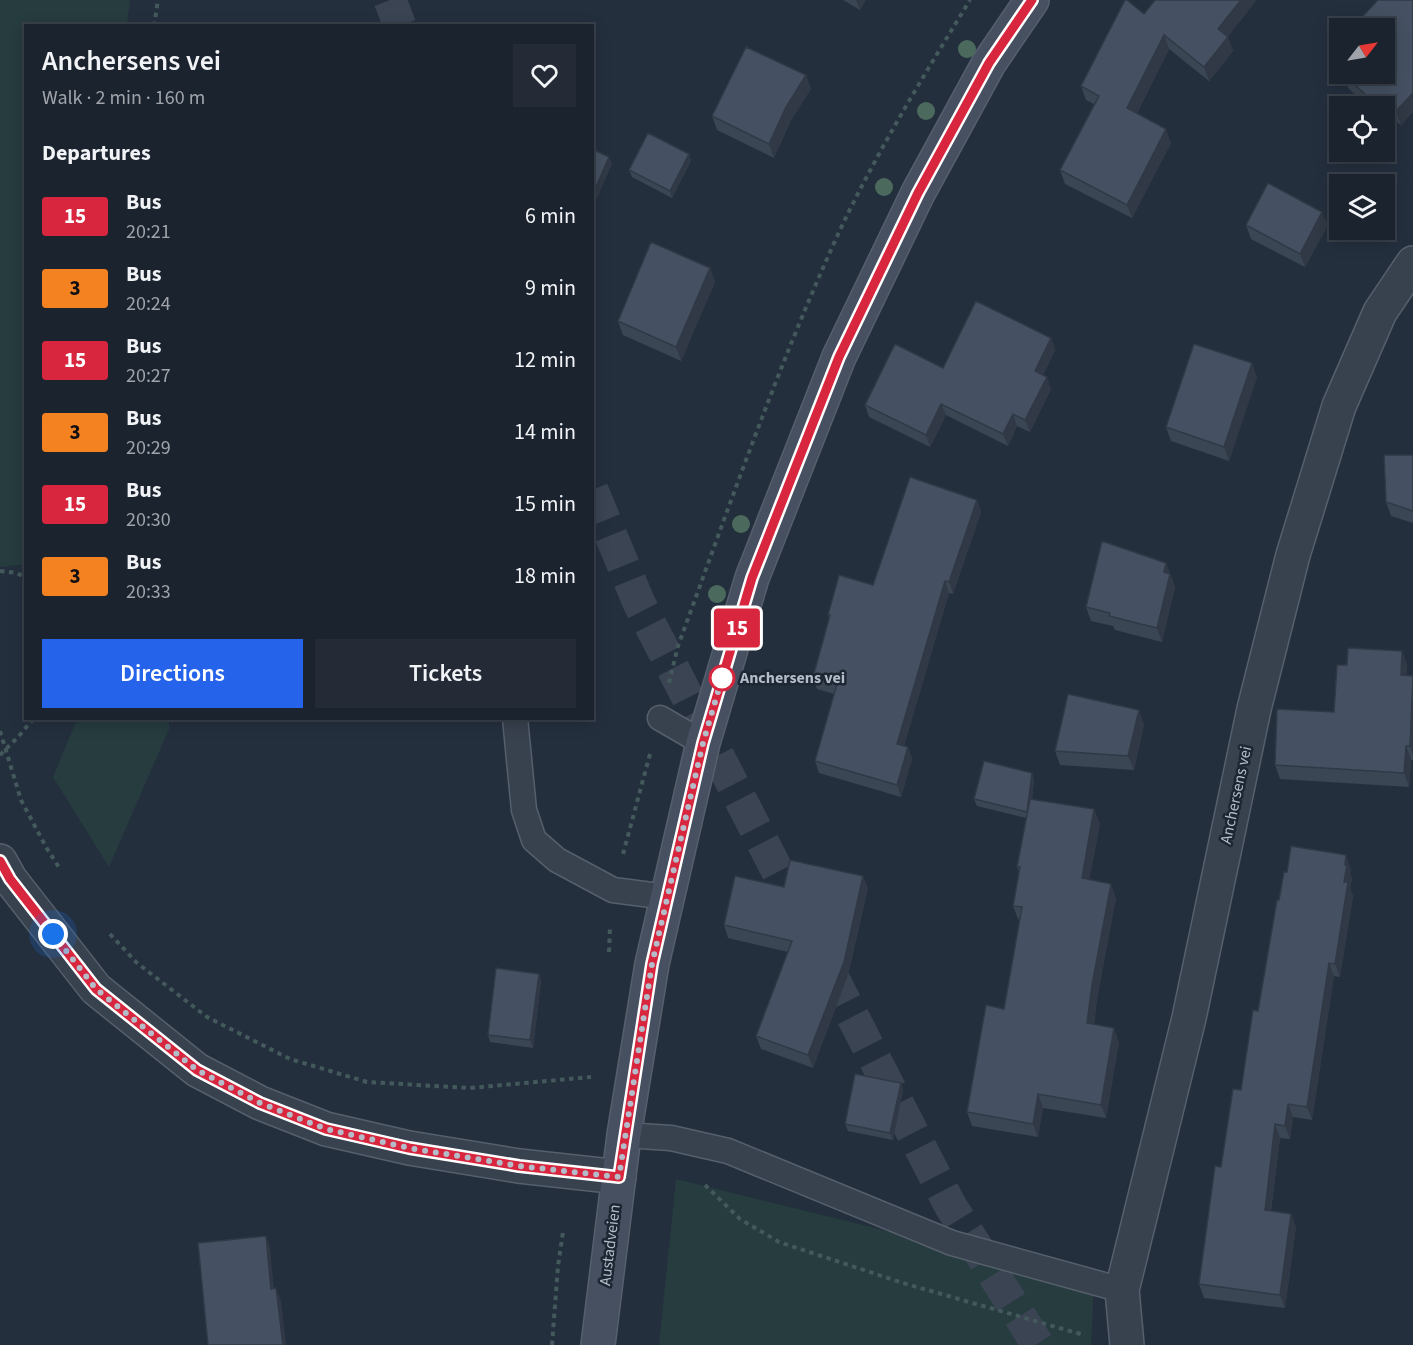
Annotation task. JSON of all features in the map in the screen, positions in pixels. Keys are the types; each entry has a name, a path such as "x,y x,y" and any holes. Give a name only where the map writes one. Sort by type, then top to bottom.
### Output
{"main road":[{"name":"Austadveien","path":"598,1345 624,1135 652,964 703,743 752,578 839,357 937,157 989,63 1032,0"}],"street":[{"name":"Anchersens vei","path":"1127,1345 1122,1290 1189,1018 1254,709 1293,555 1339,406 1380,312 1413,263"},
{"path":"0,861 10,879 96,989 197,1070 260,1103 326,1129 409,1148 519,1166 619,1177"}],"lane":[{"path":"660,718 703,743"},
{"path":"515,720 524,810 534,840 557,860 613,890 667,897"},
{"path":"624,1135 671,1138 728,1151 952,1243 1122,1290"}],"path":[{"path":"154,24 158,0"},
{"path":"0,571 17,573 24,577"},
{"path":"0,755 32,720"},
{"path":"0,731 21,800 45,847 63,873"},
{"path":"108,932 137,963 207,1017 290,1059 345,1076 367,1082 470,1088 596,1075"},
{"path":"671,1138 705,1185 740,1219 778,1242 903,1283 1093,1338"},
{"path":"552,1345 563,1232"}],"green space":[{"path":"0,0 130,0 127,24 24,24 24,564 0,567"},
{"path":"77,720 169,720 169,729 109,867 53,777"},
{"path":"676,1179 1094,1282 1091,1345 659,1345"}],"building":[{"path":"1125,0 1144,14 1155,0 1241,0 1218,29 1228,37 1204,67 1164,35 1127,108 1166,129 1127,205 1060,170 1099,96 1081,86"},
{"path":"1378,0 1413,0 1413,93 1396,111 1395,96 1367,96 1354,84 1395,84 1395,18 1365,18 1363,16"},
{"path":"746,47 806,75 786,107 769,144 712,116"},
{"path":"648,133 689,154 670,191 629,170"},
{"path":"594,150 609,157 594,191"},
{"path":"1268,183 1322,212 1300,254 1246,225"},
{"path":"651,242 710,268 676,347 618,321"},
{"path":"976,301 1051,338 1035,371 1047,377 1025,420 1013,414 1003,434 941,404 926,435 865,405 895,344 943,368"},
{"path":"1194,344 1252,363 1224,447 1166,427"},
{"path":"1384,455 1413,455 1413,511 1386,502"},
{"path":"910,477 977,500 949,582 945,581 897,744 908,747 897,785 815,761 837,684 813,677 839,575 873,585"},
{"path":"1102,541 1166,563 1164,572 1170,574 1157,628 1109,616 1110,613 1086,607"},
{"path":"1348,648 1402,651 1401,675 1413,676 1410,746 1406,746 1404,773 1275,765 1277,709 1334,712 1337,665 1347,665"},
{"path":"1068,694 1139,710 1128,756 1055,751"},
{"path":"984,761 1032,773 1027,812 974,799"},
{"path":"1030,799 1094,809 1082,878 1111,884 1087,1023 1114,1028 1101,1105 1038,1094 1033,1124 967,1112 986,1005 1004,1009 1022,907 1013,906 1020,867 1017,867"},
{"path":"1291,846 1346,855 1344,882 1348,882 1335,964 1329,963 1307,1107 1288,1104 1285,1126 1275,1124 1265,1210 1291,1214 1280,1295 1199,1284 1215,1166 1221,1167 1233,1089 1241,1090 1253,1010 1258,1011 1277,900 1279,900 1284,872 1287,872"},
{"path":"790,860 863,876 844,962 808,1055 756,1036 792,941 724,925 735,876 784,887"},
{"path":"496,968 539,974 530,1040 488,1035"},
{"path":"855,1074 901,1083 890,1133 845,1124"},
{"path":"266,1236 271,1289 276,1288 283,1345 208,1345 198,1243"}],"tunnel":[{"path":"390,0 399,24"},
{"path":"594,495 639,603 950,1205 1038,1345"}],"bus line":[{"name":"15","path":"0,861 10,879 96,989 197,1070 260,1103 326,1129 409,1148 519,1166 619,1177 652,964 703,743 752,578 839,357 918,193 989,63 1032,0"}],"place":[{"name":"Anchersens vei","path":"722,678"}],"route":[{"path":"53,934 96,989 197,1070 260,1103 326,1129 409,1148 519,1166 619,1177 652,964 703,743 722,678"}]}
